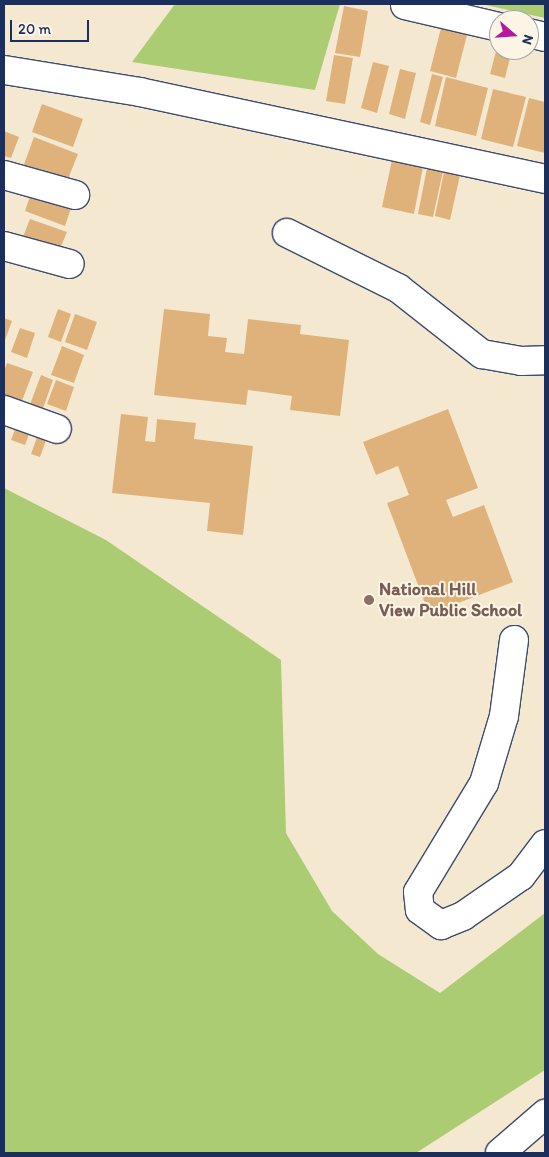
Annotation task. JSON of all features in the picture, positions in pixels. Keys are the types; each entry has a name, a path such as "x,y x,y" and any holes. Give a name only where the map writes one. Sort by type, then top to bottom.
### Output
{"street":[{"path":"405,5 489,24"},
{"path":"4,70 140,92 545,179"},
{"path":"4,175 76,194"},
{"path":"286,233 398,288 482,354 520,361 545,360"},
{"path":"4,246 70,264"},
{"path":"4,410 57,430"},
{"path":"514,640 504,716 484,783 418,892 420,910 441,925 462,916 521,876 545,844"},
{"path":"500,1153 545,1115"}],"green space":[{"path":"175,4 340,4 315,90 132,62"},
{"path":"481,4 545,4 545,18 539,17 539,10 508,10"},
{"path":"4,488 106,540 281,660 286,833 332,911 378,954 440,993 545,913 545,1070 416,1153 4,1153"}],"building":[{"path":"344,6 368,11 360,57 335,53"},
{"path":"441,28 467,35 456,78 430,71"},
{"path":"334,55 353,58 345,104 326,101"},
{"path":"494,60 510,60 505,78 490,74"},
{"path":"373,62 389,66 377,113 361,108"},
{"path":"400,69 416,73 405,119 389,114"},
{"path":"432,74 443,77 430,125 420,122"},
{"path":"446,77 488,88 476,136 435,126"},
{"path":"493,89 526,97 513,147 481,139"},
{"path":"529,98 545,102 545,153 517,146"},
{"path":"42,104 83,119 73,147 32,132"},
{"path":"4,131 19,137 11,158 4,156"},
{"path":"34,137 78,154 66,184 23,167"},
{"path":"392,160 423,167 414,214 382,207"},
{"path":"427,168 443,171 433,217 418,214"},
{"path":"444,172 460,175 450,220 435,216"},
{"path":"31,193 71,208 65,226 25,211"},
{"path":"30,219 67,232 57,256 21,242"},
{"path":"58,309 71,314 61,342 48,337"},
{"path":"164,309 210,314 208,336 227,338 225,352 244,354 248,319 301,325 300,334 349,340 340,416 290,410 292,396 248,390 246,405 154,395"},
{"path":"75,314 97,322 87,350 65,342"},
{"path":"4,318 12,321 4,343"},
{"path":"20,328 35,333 27,358 11,352"},
{"path":"62,346 84,355 74,383 51,375"},
{"path":"7,363 33,372 18,411 4,406 4,371"},
{"path":"41,375 53,380 39,420 26,415"},
{"path":"56,380 74,387 66,411 47,404"},
{"path":"448,409 478,488 446,500 453,517 484,505 513,582 429,614 387,503 409,495 398,466 376,475 363,442"},
{"path":"121,414 148,417 145,441 155,442 157,419 196,423 194,439 253,446 243,535 207,531 210,503 112,493"},
{"path":"19,418 33,423 25,445 11,440"},
{"path":"40,429 49,432 40,457 31,454"}],"place":[{"name":"National Hill View Public School","path":"369,600"}]}
